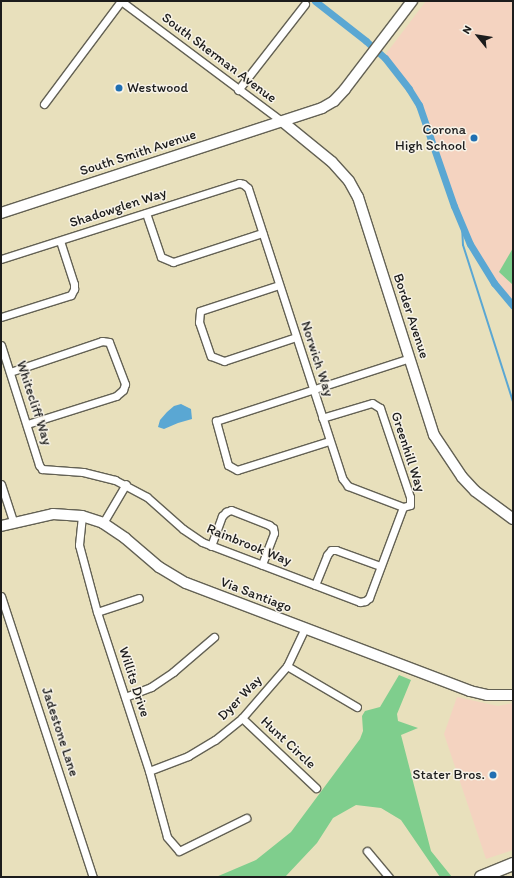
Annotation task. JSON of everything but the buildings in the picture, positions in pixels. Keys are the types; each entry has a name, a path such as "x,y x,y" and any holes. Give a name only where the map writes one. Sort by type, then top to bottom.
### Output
{"main road":[{"path":"481,877 513,864"}],"street":[{"name":"South Sherman Avenue","path":"121,1 238,90 283,122"},
{"path":"44,104 121,1"},
{"name":"South Smith Avenue","path":"1,213 283,122 322,108 334,102 412,1"},
{"path":"238,90 305,4"},
{"name":"Border Avenue","path":"283,122 332,162 346,177 358,197 434,435 462,477 475,491 513,519"},
{"name":"Shadowglen Way","path":"1,259 239,183 243,184"},
{"name":"Norwich Way","path":"243,184 248,188 312,389 344,483 403,507"},
{"path":"146,213 161,257 173,262 262,232"},
{"path":"1,317 71,295 74,289 74,284 60,240"},
{"path":"279,285 200,310 199,322 211,356 224,361 296,337"},
{"path":"10,372 102,341 109,342 125,384 123,390 116,396 27,424"},
{"name":"Whitecliff Way","path":"1,345 39,465 42,469"},
{"path":"329,441 237,470 228,465 216,421 410,358"},
{"name":"Greenhill Way","path":"322,418 372,403 380,408 410,497 410,505 403,507 369,598 365,601"},
{"name":"Rainbrook Way","path":"42,469 83,472 99,475 126,484 147,497 194,537 211,546 360,602 365,601"},
{"path":"1,484 14,522"},
{"path":"103,523 126,484"},
{"path":"211,546 222,516 226,512 232,510 270,525 273,528 274,533 262,565"},
{"name":"Via Santiago","path":"1,526 53,514 82,516 103,523 126,538 159,567 186,583 470,691 487,695 513,695"},
{"name":"Willits Drive","path":"82,516 79,545 98,612 149,771 167,837 179,851 246,818"},
{"path":"315,585 327,555 331,550 336,550 380,566"},
{"name":"Jadestone Lane","path":"1,596 93,877"},
{"path":"98,612 139,598"},
{"name":"Dyer Way","path":"149,771 188,756 215,740 242,718 287,666 305,628"},
{"path":"125,697 150,687 173,672 214,637"},
{"path":"287,666 357,707"},
{"name":"Hunt Circle","path":"242,718 316,788"},
{"path":"367,851 388,877"}],"shaded area":[{"name":"Corona High School","path":"426,1 513,1 513,302 495,280 471,243 455,206 427,116 413,88 385,55"},
{"path":"457,697 498,706 513,703 513,850 486,859 444,734"}],"green space":[{"path":"513,248 513,285 499,272"},
{"path":"399,675 411,680 397,714 398,721 418,728 401,735 431,851 452,877 440,877 401,820 381,808 356,805 333,818 317,843 285,877 216,877 256,860 291,832 360,739 363,731 362,716 365,711 380,707"}],"water":[{"path":"181,404 191,409 192,419 164,429 158,427 160,420 167,412 174,406"}],"waterway":[{"path":"315,1 385,58 409,89 419,105 454,206 470,244 494,283 513,306"},
{"path":"462,226 463,245 513,402"}],"place":[{"name":"Westwood","path":"119,88"},
{"name":"Corona High School","path":"474,138"},
{"name":"Stater Bros.","path":"493,775"}]}
